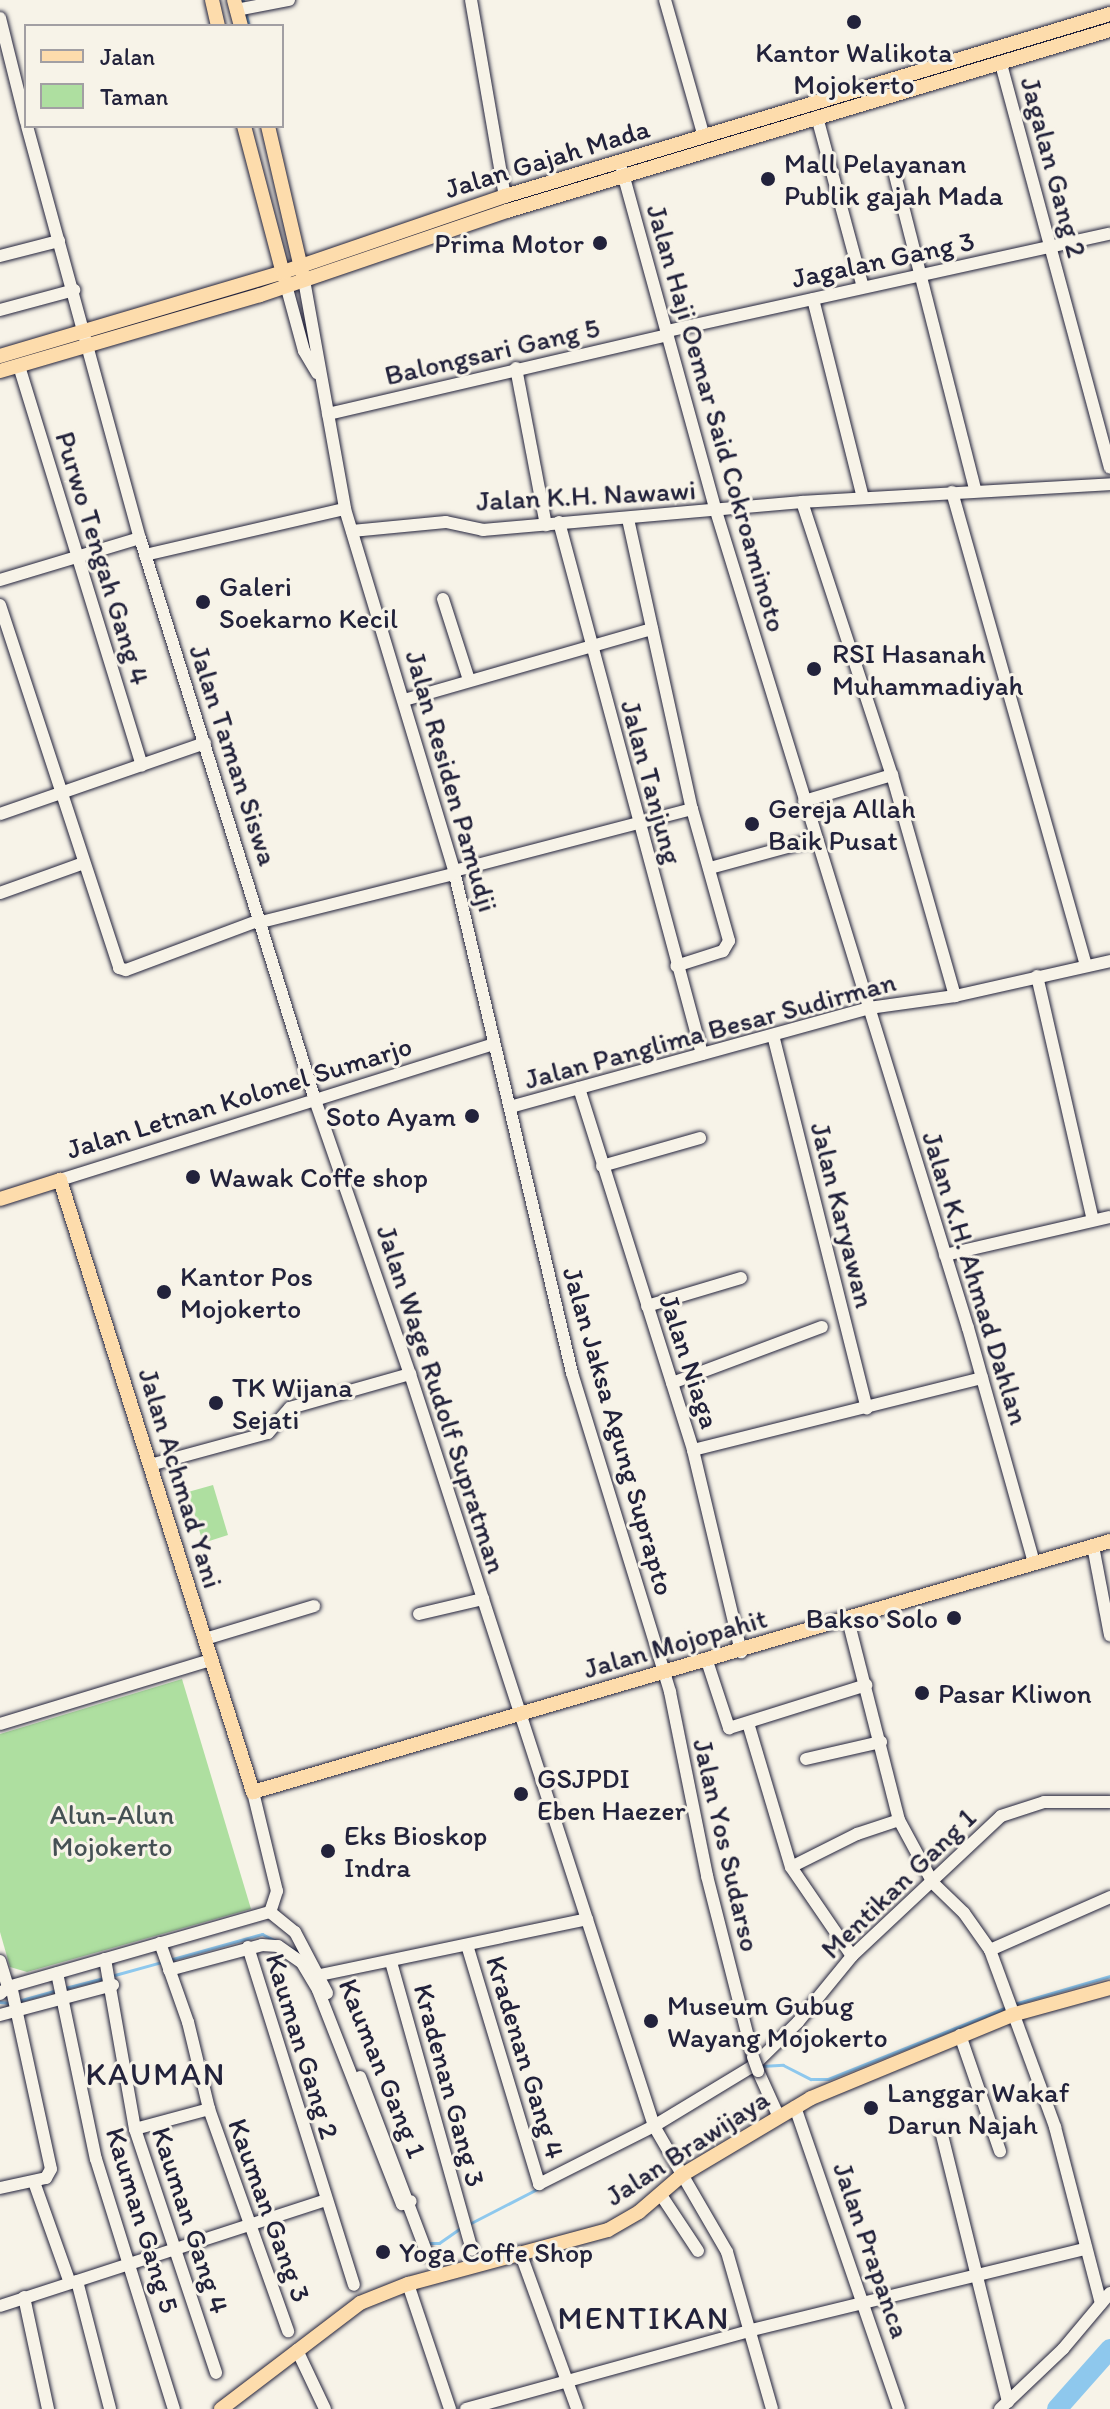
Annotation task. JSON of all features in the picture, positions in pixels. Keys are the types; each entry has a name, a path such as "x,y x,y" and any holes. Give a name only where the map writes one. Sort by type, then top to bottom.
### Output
{"main road":[{"path":"212,0 218,24"},
{"name":"Jalan Gajah Mada","path":"0,371 86,339 303,273 1110,14"},
{"name":"Jalan Gajah Mada","path":"303,273 505,196 622,169 704,137 723,138 817,117 1110,30"},
{"path":"245,128 285,278"},
{"path":"268,128 303,273"},
{"name":"Jalan Gajah Mada","path":"0,356 86,339"},
{"name":"Jalan Letnan Kolonel Sumarjo","path":"0,1199 60,1180"},
{"name":"Jalan Achmad Yani","path":"60,1180 253,1792"},
{"name":"Jalan Mojopahit","path":"253,1792 741,1652 1110,1541"},
{"name":"Jalan Brawijaya","path":"221,2409 360,2303 408,2284 608,2230 661,2195 682,2175 778,2115 960,2035 1010,2008 1110,1988"}],"street":[{"path":"235,5 289,0"},
{"path":"471,0 505,196"},
{"path":"665,0 704,137"},
{"name":"Jalan Taman Siswa","path":"0,18 24,116"},
{"name":"Jagalan Gang 2","path":"1001,64 1110,468"},
{"path":"817,117 863,287"},
{"name":"Jalan Taman Siswa","path":"27,128 145,555 315,1100"},
{"name":"Jalan Haji Oemar Said Cokroaminoto","path":"622,169 716,511 869,1008"},
{"path":"895,175 975,490"},
{"name":"Jagalan Gang 3","path":"667,333 1110,234"},
{"path":"0,256 59,241"},
{"name":"Jalan Residen Pamudji","path":"303,273 345,509 454,873 510,1107"},
{"name":"Jalan Residen Pamudji","path":"285,278 304,351 319,376"},
{"path":"0,310 74,290"},
{"path":"813,299 863,498"},
{"name":"Balongsari Gang 5","path":"328,414 667,333"},
{"name":"Purwo Tengah Gang 4","path":"19,366 142,765"},
{"name":"Jalan Tanjung","path":"516,368 552,524 590,646 702,1054"},
{"name":"Jalan K.H. Nawawi","path":"352,531 446,522 483,530 802,502 1110,484"},
{"path":"952,492 1086,965"},
{"path":"802,502 892,775 955,996"},
{"path":"145,555 345,509"},
{"path":"628,519 692,809 710,868 728,946 676,966"},
{"path":"0,580 140,538"},
{"path":"443,599 469,680"},
{"path":"0,605 81,864 121,971 261,921 692,809"},
{"path":"404,700 652,629"},
{"path":"0,814 205,743"},
{"path":"804,801 892,775"},
{"path":"710,868 817,839"},
{"path":"0,893 81,864"},
{"name":"Jalan Panglima Besar Sudirman","path":"510,1107 869,1008 955,996 1110,961"},
{"path":"1037,976 1093,1220"},
{"name":"Jalan K.H. Ahmad Dahlan","path":"869,1008 982,1378 1034,1563"},
{"name":"Jalan Karyawan","path":"773,1035 867,1408"},
{"name":"Jalan Letnan Kolonel Sumarjo","path":"60,1180 494,1044"},
{"name":"Jalan Niaga","path":"579,1088 693,1450 741,1652"},
{"name":"Jalan Wage Rudolf Supratman","path":"315,1100 410,1374 655,2128 727,2252 752,2330 772,2409"},
{"name":"Jalan Jaksa Agung Suprapto","path":"510,1107 572,1373 665,1673"},
{"path":"602,1166 700,1138"},
{"path":"945,1255 1110,1217"},
{"path":"647,1306 741,1278"},
{"path":"672,1383 822,1327"},
{"path":"150,1465 268,1433 290,1408 410,1374"},
{"path":"693,1450 982,1378"},
{"path":"1093,1546 1110,1635"},
{"path":"419,1614 483,1599"},
{"path":"205,1639 314,1606"},
{"path":"848,1620 899,1820 933,1883 964,1913 990,1950 1055,2127 1084,2249 1106,2298 1004,2406"},
{"path":"0,1724 211,1660"},
{"path":"707,1661 726,1725 748,1723 866,1685"},
{"name":"Jalan Yos Sudarso","path":"665,1673 707,1876 755,2064 778,2115"},
{"path":"748,1723 791,1867 852,1956"},
{"path":"806,1759 881,1742"},
{"path":"0,2015 11,1996 57,1973 270,1912 277,1891 253,1792"},
{"name":"Mentikan Gang 1","path":"539,2184 655,2128 755,2064 798,2022 852,1956 933,1883 991,1824 1014,1809 1044,1802 1110,1802"},
{"path":"791,1867 857,1834 899,1820"},
{"path":"990,1950 1110,1897"},
{"name":"Kauman Gang 1","path":"270,1912 295,1932 320,1975 377,2130"},
{"path":"320,1975 587,1919"},
{"name":"Kauman Gang 3","path":"160,1943 188,2022 209,2109 288,2331"},
{"name":"Kradenan Gang 4","path":"467,1945 539,2184"},
{"name":"Kauman Gang 2","path":"354,2285 248,1947 278,1946 302,1963 318,1990 408,2203"},
{"path":"167,1965 248,1947"},
{"name":"Kauman Gang 4","path":"105,1959 135,2129 216,2373"},
{"path":"0,1961 51,2169 50,2175 34,2182 0,2188"},
{"name":"Kradenan Gang 3","path":"391,1962 472,2250"},
{"name":"Kauman Gang 5","path":"57,1973 96,2159 174,2409"},
{"path":"11,1996 61,1994 111,1980"},
{"path":"960,2035 1000,2151"},
{"name":"Jalan Prapanca","path":"795,2107 866,2301 899,2409"},
{"path":"135,2129 209,2109"},
{"path":"941,2131 1004,2406"},
{"path":"34,2182 74,2282 110,2409"},
{"path":"661,2195 698,2251"},
{"path":"0,2306 326,2200"},
{"name":"Kauman Gang 1","path":"408,2203 428,2256"},
{"path":"466,2409 752,2330 1084,2249"},
{"path":"520,2252 577,2409"},
{"path":"408,2284 450,2409"},
{"path":"24,2297 48,2409"},
{"path":"297,2350 325,2409"}],"green space":[{"path":"213,1485 228,1535 203,1543 188,1492"},
{"name":"Alun-Alun Mojokerto","path":"182,1679 251,1909 27,1972 10,1967 0,1932 0,1734"}],"waterway":[{"path":"246,15 248,24"},
{"path":"169,1960 262,1934 297,1952"},
{"path":"111,1976 162,1962"},
{"path":"1014,2004 1110,1976"},
{"path":"65,1988 104,1978"},
{"path":"18,2001 57,1990"},
{"path":"0,2002 11,2003"},
{"path":"761,2066 783,2065 811,2079 828,2079 1007,2007"},
{"path":"469,2224 537,2189"},
{"path":"427,2243 439,2243 462,2227"},
{"path":"1057,2409 1110,2349"}],"place":[{"name":"Kantor Walikota Mojokerto","path":"854,22"},
{"name":"Mall Pelayanan Publik gajah Mada","path":"768,179"},
{"name":"Prima Motor","path":"600,243"},
{"name":"Galeri Soekarno Kecil","path":"203,602"},
{"name":"RSI Hasanah Muhammadiyah","path":"814,669"},
{"name":"Gereja Allah Baik Pusat","path":"752,824"},
{"name":"Soto Ayam","path":"472,1116"},
{"name":"Wawak Coffe shop","path":"193,1177"},
{"name":"Kantor Pos Mojokerto","path":"164,1292"},
{"name":"TK Wijana Sejati","path":"216,1403"},
{"name":"Bakso Solo","path":"954,1618"},
{"name":"Pasar Kliwon","path":"922,1693"},
{"name":"GSJPDI Eben Haezer","path":"521,1794"},
{"name":"Eks Bioskop Indra","path":"328,1851"},
{"name":"Museum Gubug Wayang Mojokerto","path":"651,2021"},
{"name":"Langgar Wakaf Darun Najah","path":"871,2108"},
{"name":"Yoga Coffe Shop","path":"383,2252"}],"district":[{"name":"KAUMAN","path":"156,2074"},
{"name":"MENTIKAN","path":"644,2318"}]}
